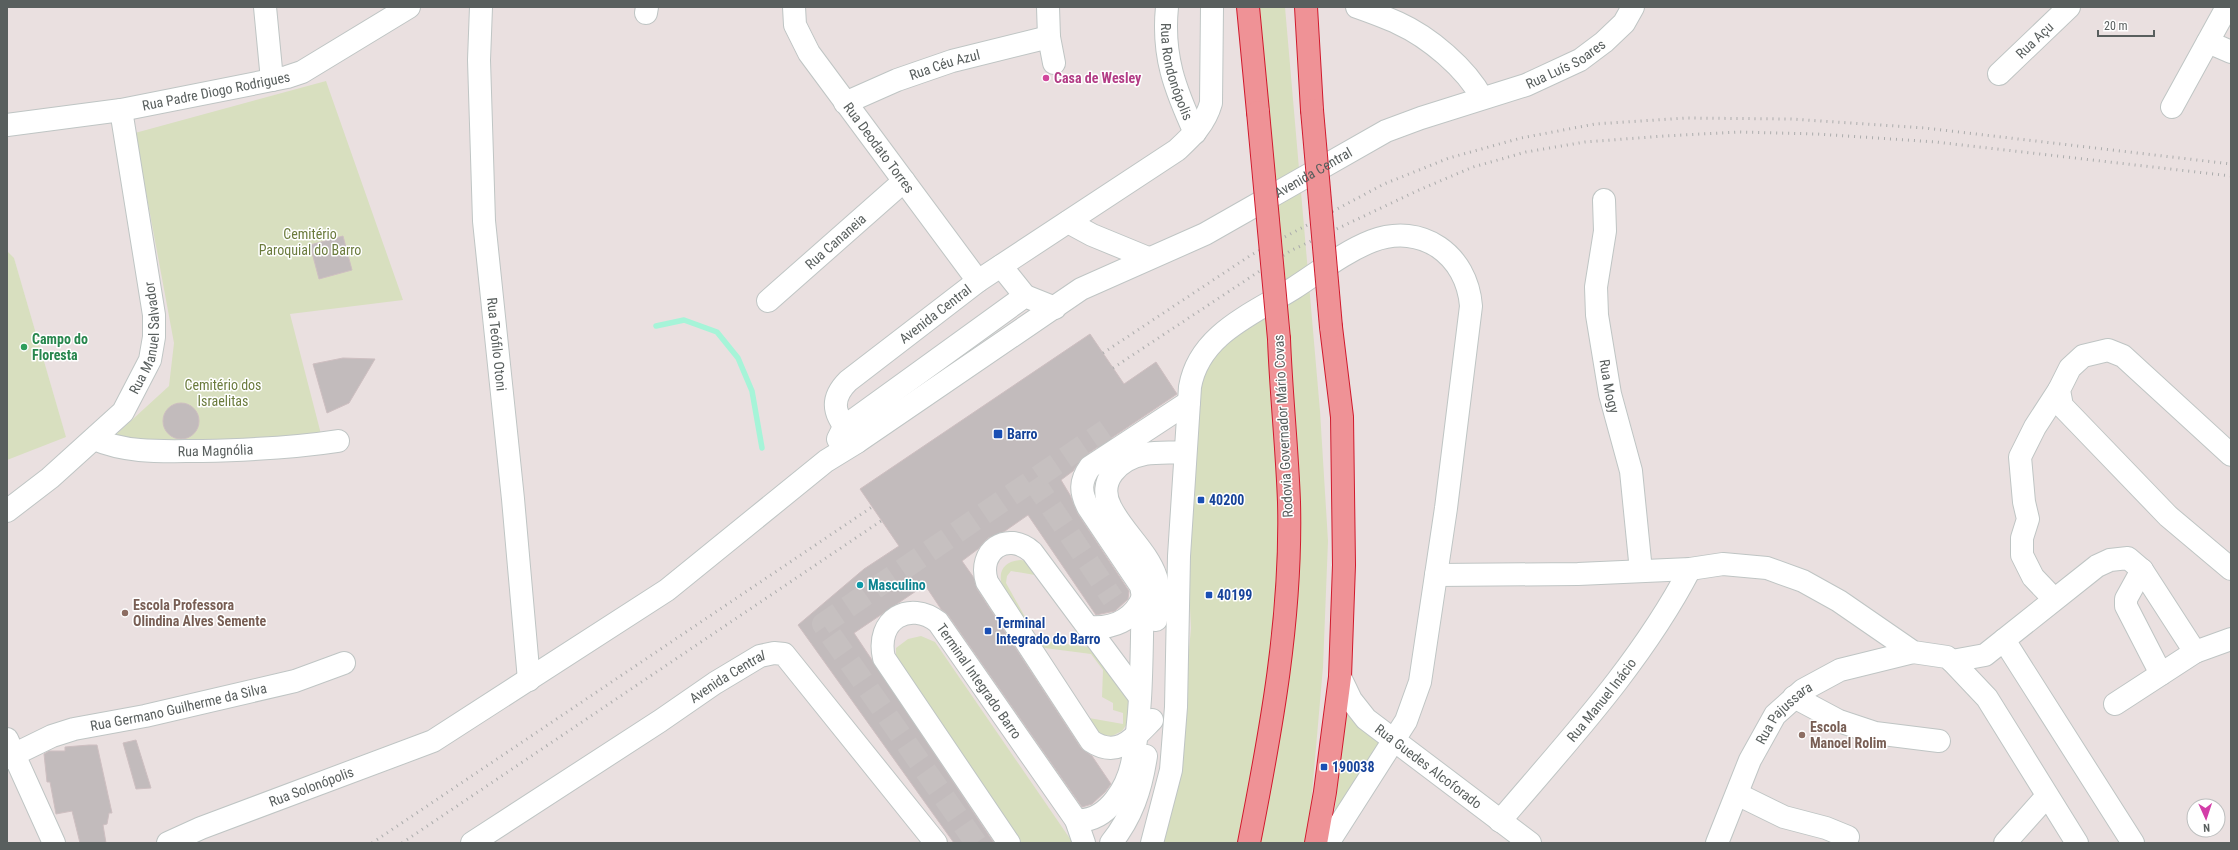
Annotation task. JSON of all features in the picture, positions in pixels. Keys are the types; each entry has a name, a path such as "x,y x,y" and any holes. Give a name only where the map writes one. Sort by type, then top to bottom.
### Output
{"highway":[{"path":"1235,7 1238,20 1251,46"},
{"name":"Rodovia Governador Mário Covas","path":"1248,7 1279,339 1289,502 1287,578 1272,728 1249,843"},
{"path":"1306,7 1312,110 1331,327 1342,417 1344,450 1344,565 1340,677 1325,792 1316,843"}],"street":[{"path":"265,7 272,80"},
{"name":"Rua Padre Diogo Rodrigues","path":"7,125 121,110 272,80 307,78 409,7"},
{"name":"Rua Teófilo Otoni","path":"481,7 479,60 484,221 513,499 529,680"},
{"name":"Rua Deodato Torres","path":"794,7 795,25 809,53 978,281"},
{"path":"1048,7 1049,37 1054,64"},
{"name":"Rua Rondonópolis","path":"1167,7 1166,37 1169,66 1176,90 1195,133"},
{"name":"Avenida Central","path":"851,435 835,407 840,389 978,281 1177,150 1195,133 1208,114 1211,103 1212,7"},
{"path":"1357,7 1399,23 1427,40 1466,74 1482,98"},
{"name":"Rua Luís Soares","path":"1482,98 1526,85 1580,60 1604,42 1624,23 1633,7"},
{"name":"Rua Açu","path":"1999,74 2069,7"},
{"path":"2172,107 2227,7"},
{"name":"Rua Céu Azul","path":"845,102 897,80 952,61 1049,37"},
{"path":"2208,42 2231,52"},
{"name":"Avenida Central","path":"851,435 1055,308 1081,289 1205,234 1386,131 1482,98"},
{"name":"Rua Manuel Salvador","path":"7,511 50,478 123,412 150,360 154,337 154,315 121,110"},
{"name":"Rua Cananeia","path":"768,301 904,181"},
{"name":"Rua Mogy","path":"1604,200 1605,231 1596,287 1597,315 1610,394 1631,471 1641,571"},
{"path":"1068,222 1092,235 1148,258"},
{"path":"1152,843 1171,770 1176,707 1179,556 1185,452 1192,379 1200,357 1223,332 1240,320 1346,254 1372,241 1395,236 1412,237 1438,245 1451,256 1466,279 1470,293 1471,306 1446,508 1420,682 1406,721 1328,843"},
{"path":"1002,266 1025,296 1038,303 1055,308"},
{"name":"Avenida Central","path":"454,728 667,590 826,461 851,435 1025,296"},
{"path":"2054,599 2033,577 2022,555 2022,538 2028,519 2024,502 2020,457 2035,427 2059,390 2070,368 2083,356 2108,350 2122,356 2231,455"},
{"path":"2059,390 2062,406 2168,516 2231,569"},
{"path":"1076,820 1082,820 1098,815 1114,801 1130,769 1140,696 1143,597 1140,586 1085,502 1082,496 1081,484 1090,466 1189,402"},
{"name":"Rua Magnólia","path":"94,439 124,450 154,452 301,447 338,441"},
{"path":"1111,843 1122,829 1138,796 1143,776 1152,720 1158,588 1156,579 1144,556 1111,508 1106,483 1108,476 1132,458 1145,454 1185,452"},
{"path":"1140,696 1025,547 1000,545 988,556 984,574 990,587 1091,741 1106,748 1115,748 1127,744 1152,720"},
{"path":"1952,661 1986,655 2097,566 2110,560 2128,558 2142,570 2195,652"},
{"path":"1436,574 1641,571 1690,569 1723,564 1767,568 1803,581 1839,601 1913,652 1947,657 1952,661 1987,698 2077,843"},
{"name":"Rua Manuel Inácio","path":"1500,821 1628,668 1674,599 1690,569"},
{"path":"2142,570 2126,599 2126,606 2161,674"},
{"path":"1088,627 1109,628 1119,624 1134,613 1143,597"},
{"name":"Terminal Integrado Barro","path":"1009,843 884,658 883,634 893,620 909,614 918,614 930,616 938,622 1076,820 1084,843"},
{"path":"2115,704 2195,652 2231,639"},
{"path":"2004,640 2133,843"},
{"name":"Rua Pajussara","path":"1717,843 1737,794 1774,715 1815,682 1840,670 1913,652"},
{"name":"Avenida Central","path":"472,843 660,721 715,683 760,656 774,653 784,654 936,843"},
{"name":"Rua Germano Guilherme da Silva","path":"9,750 74,729 145,716 295,680 344,663"},
{"name":"Rua Guedes Alcoforado","path":"1340,677 1351,700 1366,719 1530,843"},
{"path":"1794,698 1839,721 1875,733 1939,741"},
{"name":"Rua Solonópolis","path":"168,843 201,828 414,749 433,741 454,728"},
{"path":"9,750 54,843"},
{"path":"1737,794 1784,817 1826,828 1848,837"},
{"path":"2005,843 2047,796"}],"green space":[{"path":"1257,7 1285,7 1320,411 1328,541 1323,667 1309,828 1305,843 1259,843 1293,416 1290,330"},
{"path":"326,81 403,300 290,314 322,438 292,445 110,440 169,386 174,343 135,133"},
{"name":"Campo do Floresta","path":"7,251 14,258 66,437 7,460"},
{"path":"1268,305 1289,502 1265,722 1241,843 1162,843 1176,791 1191,628 1186,530 1196,387 1204,368 1233,336 1253,326 1258,310"},
{"path":"1021,560 1030,562 1035,575 1011,571 1007,576 1006,583 1038,640 1088,647 1131,701 1131,718 1122,731 1112,736 1100,735 1089,718 1123,724 1123,713 1113,710 1113,703 1102,697 1103,670 1091,654 1037,647 1017,614 1003,587 1001,572 1008,563"},
{"path":"921,636 935,642 1073,843 1021,843 896,663 896,648 908,639"},
{"path":"1348,704 1386,727 1404,722 1334,816"}],"building":[{"path":"343,236 352,270 319,279 310,245"},
{"path":"1090,334 1124,384 1156,362 1177,394 1083,457 1073,471 1061,480 1070,495 1078,514 1129,591 1128,599 1115,611 1096,615 1028,515 1005,531 988,538 978,549 962,561 974,578 977,589 1081,748 1092,756 1111,784 1105,792 1092,804 1082,807 948,615 941,609 925,585 854,633 994,843 954,843 798,625 864,569 899,546 860,489"},
{"path":"343,358 375,359 349,403 327,413 313,364"},
{"path":"185,403 194,408 198,414 198,428 194,434 185,439 177,439 168,434 164,428 163,417 168,408 174,404"},
{"path":"136,740 151,788 136,789 123,743"},
{"path":"97,745 112,813 109,813 107,824 103,825 106,843 80,843 72,811 56,814 50,782 47,782 44,754 49,751 65,751 65,747"}],"waterway":[{"path":"656,326 684,320 717,332 738,358 752,391 762,448"}],"tunnel":[{"path":"976,843 823,624 1106,430"},
{"path":"1033,480 1113,599"}],"railway":[{"path":"1103,353 1251,255 1384,184 1449,158 1521,138 1595,124 1686,118 1791,119 1925,128 2231,164"},
{"path":"1113,368 1290,251 1419,190 1473,167 1526,152 1585,142 1664,136 1739,132 1817,134 1936,142 2231,176"},
{"path":"372,843 872,507"},
{"path":"402,843 881,521"}],"place":[{"name":"Casa de Wesley","path":"1046,78"},
{"name":"Campo do Floresta","path":"24,347"},
{"name":"Barro","path":"998,434"},
{"name":"40200","path":"1201,500"},
{"name":"Masculino","path":"860,585"},
{"name":"40199","path":"1209,595"},
{"name":"Escola Professora Olindina Alves Semente","path":"125,613"},
{"name":"Terminal Integrado do Barro","path":"988,631"},
{"name":"Escola Manoel Rolim","path":"1802,735"},
{"name":"190038","path":"1324,767"}],"park label":[{"name":"Cemitério Paroquial do Barro","path":"310,242"},
{"name":"Cemitério dos Israelitas","path":"223,394"}]}
